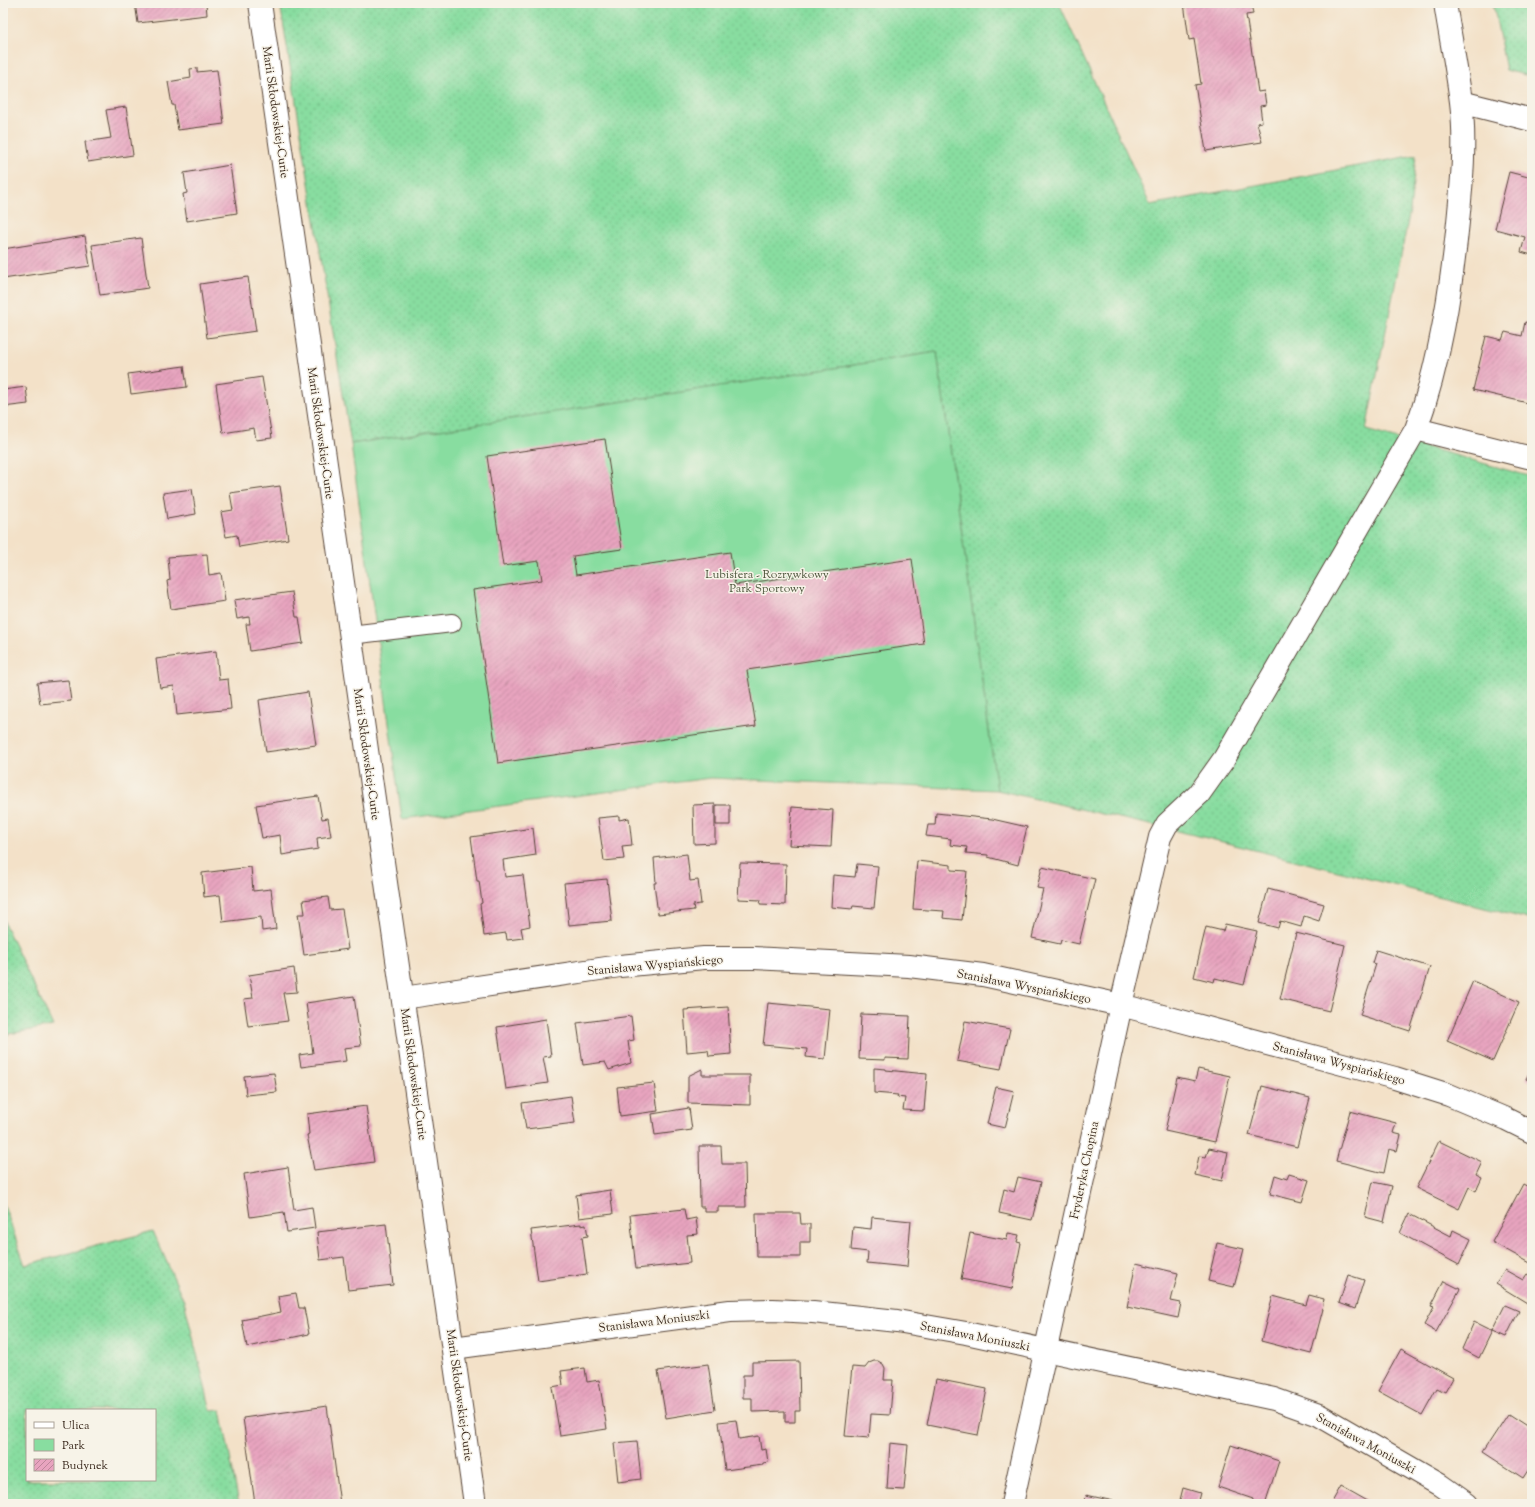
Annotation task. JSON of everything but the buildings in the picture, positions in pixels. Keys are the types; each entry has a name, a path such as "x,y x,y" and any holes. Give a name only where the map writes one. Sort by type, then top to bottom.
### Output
{"street":[{"name":"Marii Skłodowskiej-Curie","path":"260,3 475,1504"},
{"name":"Fryderyka Chopina","path":"1012,1504 1121,1005 1160,837 1166,824 1199,794 1224,759 1416,429 1422,413 1441,337 1449,291 1462,182 1464,150 1461,102 1445,3"},
{"path":"1461,102 1532,120"},
{"path":"1416,429 1532,458"},
{"name":"Stanisława Wyspiańskiego","path":"403,998 620,966 704,958 754,958 909,966 982,975 1121,1005 1395,1078 1448,1095 1506,1119 1532,1132"},
{"name":"Stanisława Moniuszki","path":"453,1348 730,1311 773,1310 813,1312 897,1321 1046,1349 1274,1399 1319,1415 1357,1435 1440,1485 1467,1504"}],"lane":[{"path":"350,634 452,623"}],"green space":[{"path":"280,3 1059,3 1150,205 1416,155 1410,210 1366,430 1532,477 1532,920 1203,837 997,790 937,352 351,444"},
{"path":"1493,3 1532,3 1532,77 1506,70"},
{"name":"Lubisfera - Rozrywkowy Park Sportowy","path":"937,352 997,790 710,778 402,819 351,444"},
{"path":"3,918 6,927 53,1026 3,1035"},
{"path":"3,1202 25,1265 153,1231 184,1301 211,1411 221,1410 239,1504 3,1504"}]}
